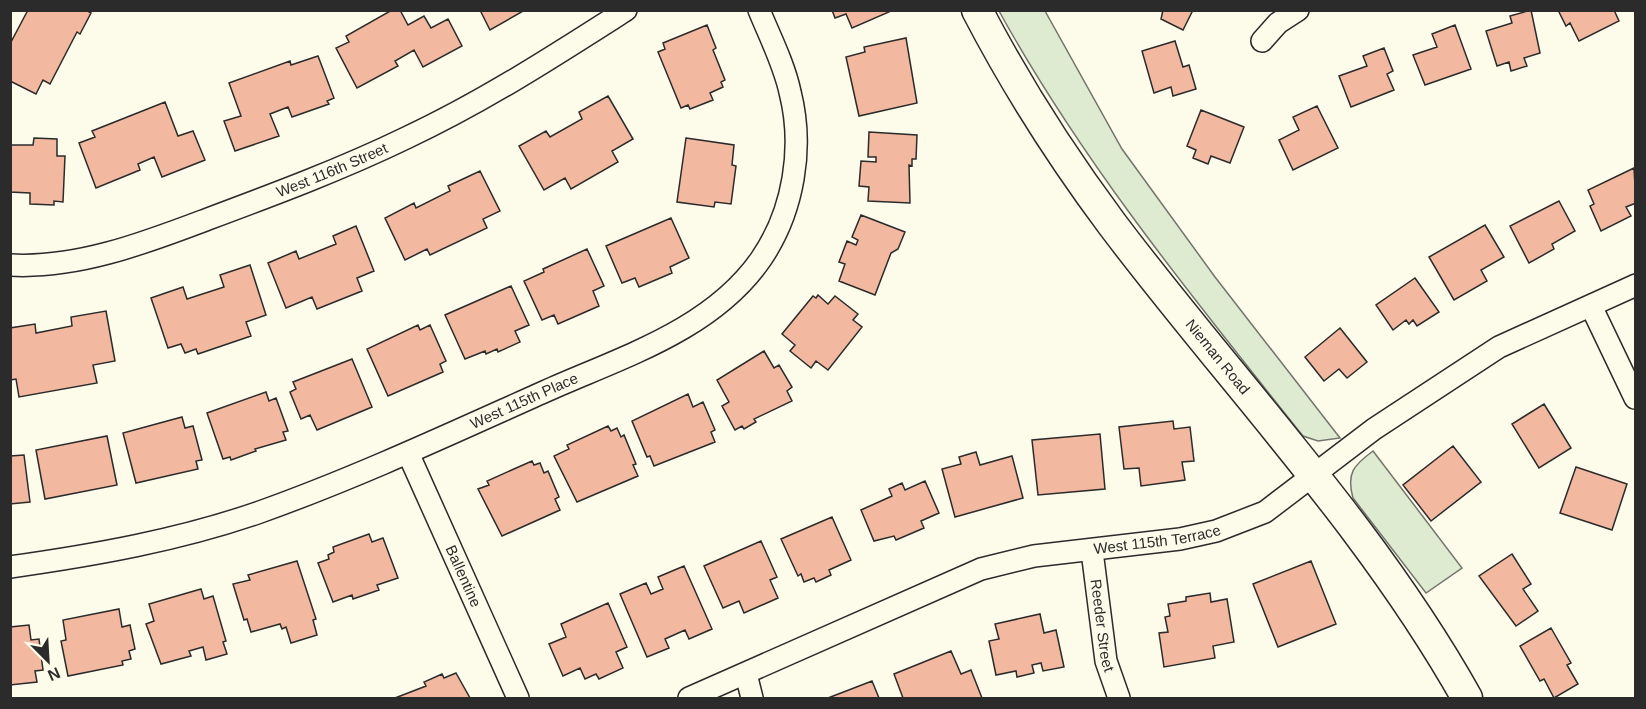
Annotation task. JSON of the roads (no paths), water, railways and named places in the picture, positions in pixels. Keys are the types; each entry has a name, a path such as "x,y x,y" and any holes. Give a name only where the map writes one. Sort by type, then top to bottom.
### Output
{"street":[{"name":"West 116th Street","path":"10,265 64,262 121,249 310,181 407,138 509,84 626,10"},
{"name":"West 115th Place","path":"10,567 68,559 166,539 259,512 408,453 686,328 736,290 762,257 785,211 795,172 796,131 791,92 759,10"},
{"name":"Nieman Road","path":"977,10 1048,133 1112,224 1314,476 1383,567 1467,699"},
{"path":"1262,41 1278,23 1298,10"},
{"name":"West 115th Terrace","path":"689,699 981,569 1034,556 1180,539 1216,531 1265,512 1374,429 1499,347 1635,285"},
{"path":"1591,306 1635,398"},
{"name":"Ballentine","path":"408,453 519,699"},
{"name":"Reeder Street","path":"1092,551 1106,661 1119,699"},
{"path":"746,674 752,699"}]}
